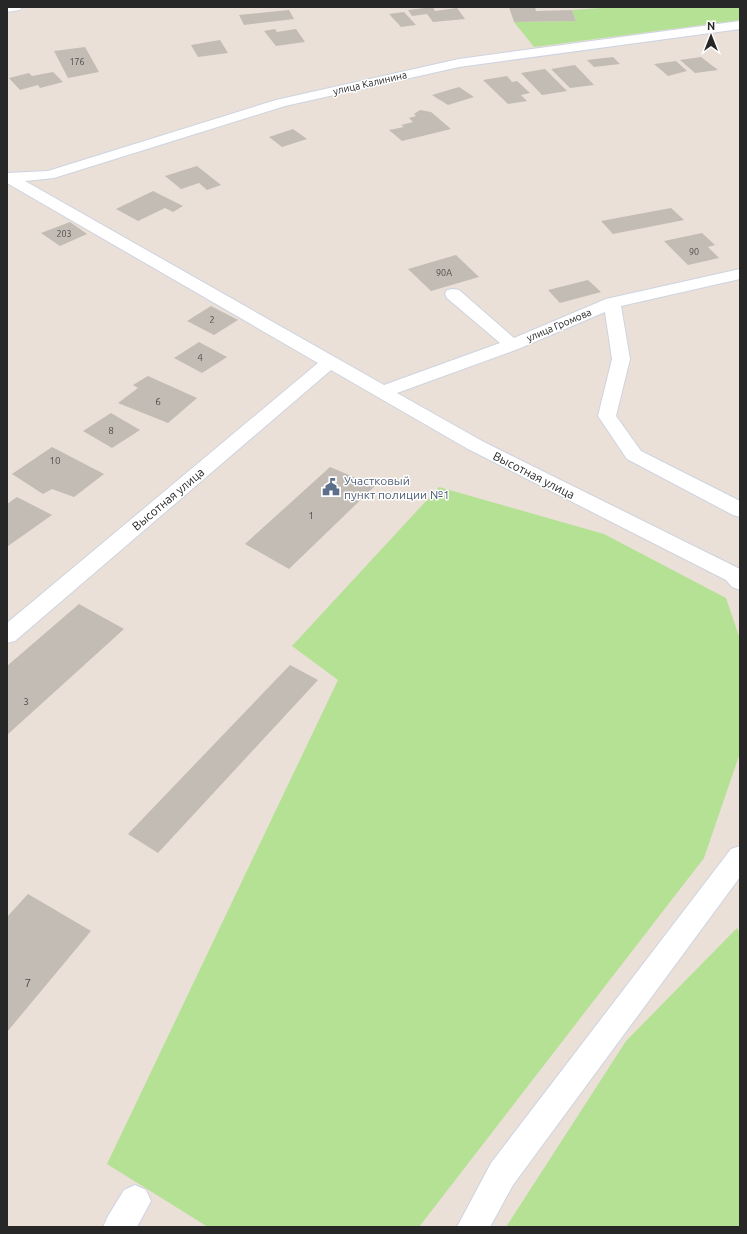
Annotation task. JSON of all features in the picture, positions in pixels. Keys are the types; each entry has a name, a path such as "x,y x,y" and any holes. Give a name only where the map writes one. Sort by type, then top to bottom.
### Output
{"street":[{"path":"7,8 16,7"},
{"name":"улица Калинина","path":"8,177 49,175 281,103 459,63 740,25"},
{"name":"Высотная улица","path":"8,177 475,445 738,579"},
{"name":"улица Громова","path":"382,392 512,345 612,303 740,274"},
{"path":"453,294 512,345"},
{"path":"612,303 621,359 607,416 634,454 740,510"},
{"name":"Высотная улица","path":"7,635 330,362"},
{"path":"473,1227 502,1174 740,858"},
{"path":"119,1227 135,1201"}],"green space":[{"path":"600,7 740,7 740,20 534,47 514,22 576,21 572,10"},
{"path":"439,487 604,534 726,598 740,639 740,753 704,858 419,1227 208,1227 107,1164 338,680 292,646"},
{"path":"737,928 740,934 740,1227 506,1227 626,1041"}],"building":[{"path":"433,7 435,11 457,8 465,19 433,22 427,14 412,16 408,10"},
{"path":"509,7 535,7 536,11 572,10 576,21 514,22"},
{"path":"289,10 294,19 244,25 239,15"},
{"path":"404,12 416,25 401,27 389,14"},
{"path":"275,29 277,32 296,29 305,42 276,46 264,31"},
{"path":"220,40 228,53 198,57 191,45"},
{"path":"85,47 99,72 68,78 54,51"},
{"path":"613,57 620,64 594,67 587,60"},
{"path":"701,57 718,70 695,73 680,60"},
{"path":"676,61 687,71 668,76 654,64"},
{"path":"575,65 594,85 570,88 551,69"},
{"path":"545,69 567,91 542,95 521,73"},
{"path":"53,72 63,82 40,88 38,85 20,90 9,78 29,73 32,76"},
{"path":"507,76 512,82 517,81 530,93 521,95 527,101 508,104 483,80"},
{"path":"459,87 474,97 448,105 432,95"},
{"path":"420,110 431,112 451,129 402,141 389,130 404,127 401,125 413,122 409,118 416,116 414,114"},
{"path":"293,129 307,139 282,147 269,137"},
{"path":"197,166 221,185 207,190 199,183 181,189 165,176"},
{"path":"153,191 183,206 173,212 165,208 138,221 116,209"},
{"path":"671,208 684,220 613,234 601,221"},
{"path":"70,222 87,234 60,246 41,233"},
{"path":"702,233 715,245 708,247 719,258 688,265 664,241"},
{"path":"456,255 479,277 431,291 408,269"},
{"path":"588,280 601,292 560,303 548,290"},
{"path":"211,306 238,320 214,335 187,321"},
{"path":"199,342 227,357 202,373 174,358"},
{"path":"148,376 197,398 168,423 118,403 138,388 133,385"},
{"path":"111,413 140,430 112,448 83,431"},
{"path":"52,447 104,474 74,497 52,489 43,494 12,474"},
{"path":"330,467 375,486 289,569 245,544"},
{"path":"17,497 52,515 7,546 7,504"},
{"path":"79,604 124,629 7,735 7,666"},
{"path":"290,665 318,680 158,853 128,834"},
{"path":"28,894 91,931 7,1032 7,917"}],"place":[{"name":"Участковый пункт полиции №1","path":"331,487"}]}
